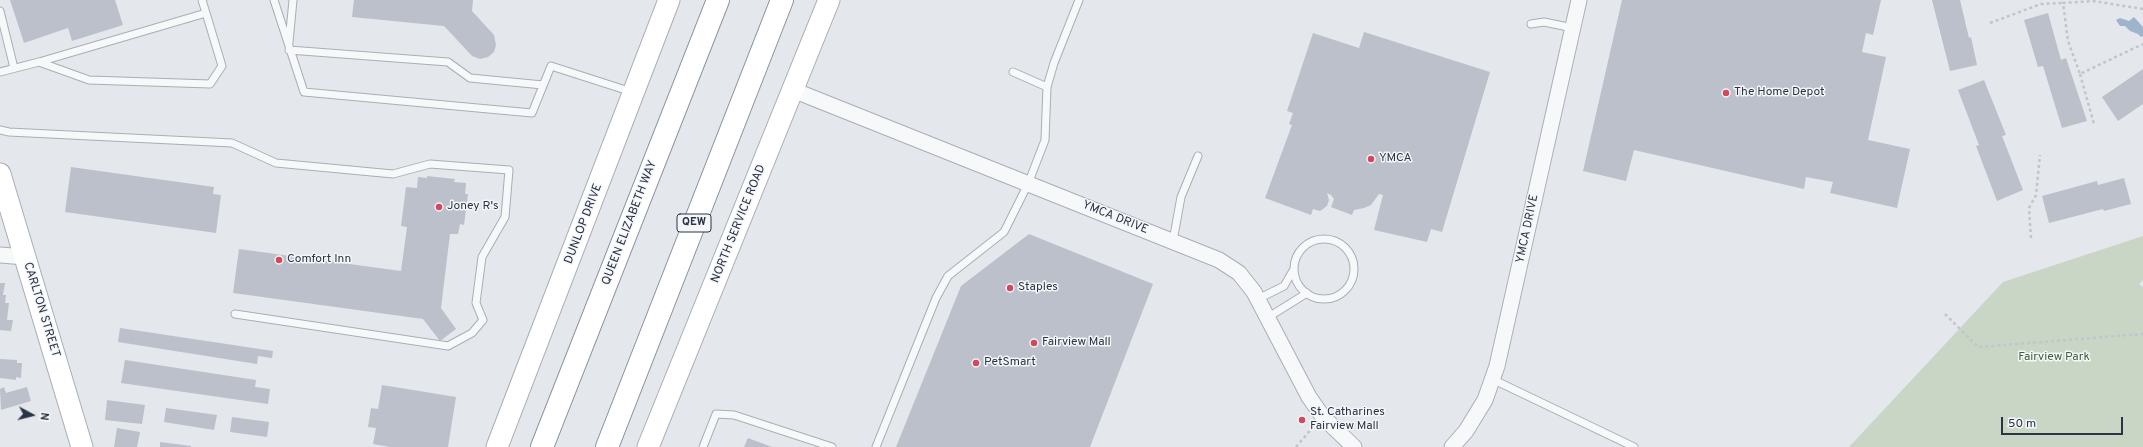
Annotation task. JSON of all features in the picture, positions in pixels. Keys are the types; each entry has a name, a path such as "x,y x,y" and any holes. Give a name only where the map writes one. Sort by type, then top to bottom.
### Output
{"highway":[{"path":"659,148 707,0"},
{"name":"QUEEN ELIZABETH WAY","path":"542,447 718,0"},
{"name":"QEW","path":"607,447 782,0"}],"street":[{"name":"DUNLOP DRIVE","path":"497,447 669,0"},
{"name":"NORTH SERVICE ROAD","path":"648,447 829,0"},
{"name":"YMCA DRIVE","path":"1452,447 1466,431 1485,400 1492,379 1510,311 1579,0"},
{"name":"YMCA DRIVE","path":"793,90 1173,241 1218,260 1239,273 1258,299 1309,397 1324,417 1354,447"},
{"name":"CARLTON STREET","path":"0,174 82,447"},
{"path":"0,255 25,257"}],"lane":[{"path":"39,62 89,80 210,84 222,66 202,0"},
{"path":"274,0 304,92 532,112 551,66 634,93"},
{"path":"289,48 293,0"},
{"path":"876,447 936,298 948,276 1004,232 1028,184 1045,140 1047,87 1054,63 1079,0"},
{"path":"0,11 14,68"},
{"path":"0,72 206,13"},
{"path":"1531,24 1544,22 1572,28"},
{"path":"289,48 448,62 470,78 543,85"},
{"path":"1013,72 1047,87"},
{"path":"0,130 9,132 232,143 276,163 393,174 430,164 509,170 504,217 482,257 476,303 484,320 472,333 448,346 235,314"},
{"path":"1173,241 1181,197 1198,156"},
{"path":"1258,299 1284,286 1294,269 1296,259 1301,251 1316,240 1334,240 1348,251 1353,259 1354,276 1345,292 1337,296 1322,299 1307,293 1296,278 1294,269"},
{"path":"1267,318 1307,293"},
{"path":"1492,379 1630,447"},
{"path":"703,447 716,414 734,415 832,447"}],"path":[{"path":"1990,23 2041,4 2093,1 2143,9"},
{"path":"2063,3 2068,41 2080,74 2094,124"},
{"path":"2080,74 2143,44"},
{"path":"2031,238 2029,208 2036,195 2040,155"},
{"path":"1945,314 1978,347 2143,334"},
{"path":"1296,447 1324,417"}],"green space":[{"name":"Fairview Park","path":"2143,236 2143,280 2139,284 2143,287 2143,447 1849,447 2003,282"}],"water":[{"path":"2134,17 2143,27 2143,36 2141,37 2130,31 2125,26 2120,26 2116,20 2120,18 2129,21"}],"building":[{"path":"10,0 115,0 123,25 72,41 68,28 24,43"},
{"path":"354,0 473,0 472,11 494,35 496,45 494,52 488,57 480,59 472,56 444,26 352,17"},
{"name":"The Home Depot","path":"1622,0 1881,0 1873,35 1866,33 1862,52 1886,57 1868,140 1910,149 1897,208 1830,193 1833,182 1806,177 1804,189 1634,150 1626,181 1583,171"},
{"path":"1932,0 1960,0 1969,38 1971,37 1977,65 1950,71"},
{"path":"2048,13 2061,60 2066,58 2087,121 2062,128 2043,66 2038,67 2024,20"},
{"name":"YMCA","path":"1364,32 1490,72 1442,232 1431,229 1427,242 1374,230 1383,195 1379,194 1371,205 1354,210 1352,215 1331,207 1334,199 1327,193 1329,200 1327,206 1320,211 1313,209 1311,215 1265,198 1292,125 1289,124 1293,113 1287,111 1313,33 1359,48"},
{"path":"2143,69 2143,104 2118,121 2102,97"},
{"path":"1984,80 2006,135 2002,136 2023,190 1997,201 1976,146 1979,145 1958,90"},
{"path":"71,167 214,187 213,194 221,195 216,233 65,212"},
{"name":"Comfort Inn","path":"427,176 455,179 454,182 466,183 465,194 468,194 464,225 460,224 458,234 450,234 441,308 456,329 440,341 423,319 233,293 239,249 401,271 407,227 401,226 406,187 417,188 418,177 427,178"},
{"path":"2124,178 2131,204 2104,211 2103,209 2049,223 2042,196 2097,181 2098,185"},
{"name":"Fairview Mall","path":"1029,234 1153,284 1090,447 896,447 961,286"},
{"path":"0,283 5,283 3,295 6,295 5,303 9,303 7,320 13,320 11,331 0,330"},
{"path":"120,328 273,351 272,358 258,356 257,364 118,342"},
{"path":"0,359 17,360 17,363 22,363 21,378 16,377 16,380 0,378"},
{"path":"125,360 256,380 255,387 270,389 268,404 121,383"},
{"path":"382,385 456,397 448,447 390,447 373,444 376,428 368,427 371,408 378,409"},
{"path":"4,387 6,393 27,387 31,401 1,410 0,389"},
{"path":"107,400 145,405 142,424 105,420"},
{"path":"166,408 217,415 214,430 164,422"},
{"path":"232,417 269,422 267,437 230,432"},
{"path":"117,428 140,432 137,447 114,447"},
{"path":"748,438 772,447 744,447"},
{"path":"160,442 191,446 191,447 160,447"}],"place":[{"name":"The Home Depot","path":"1726,93"},
{"name":"YMCA","path":"1371,159"},
{"name":"Joney R's","path":"439,207"},
{"name":"Comfort Inn","path":"279,260"},
{"name":"Staples","path":"1010,288"},
{"name":"Fairview Mall","path":"1034,343"},
{"name":"PetSmart","path":"976,363"},
{"name":"St. Catharines Fairview Mall","path":"1302,420"}]}
